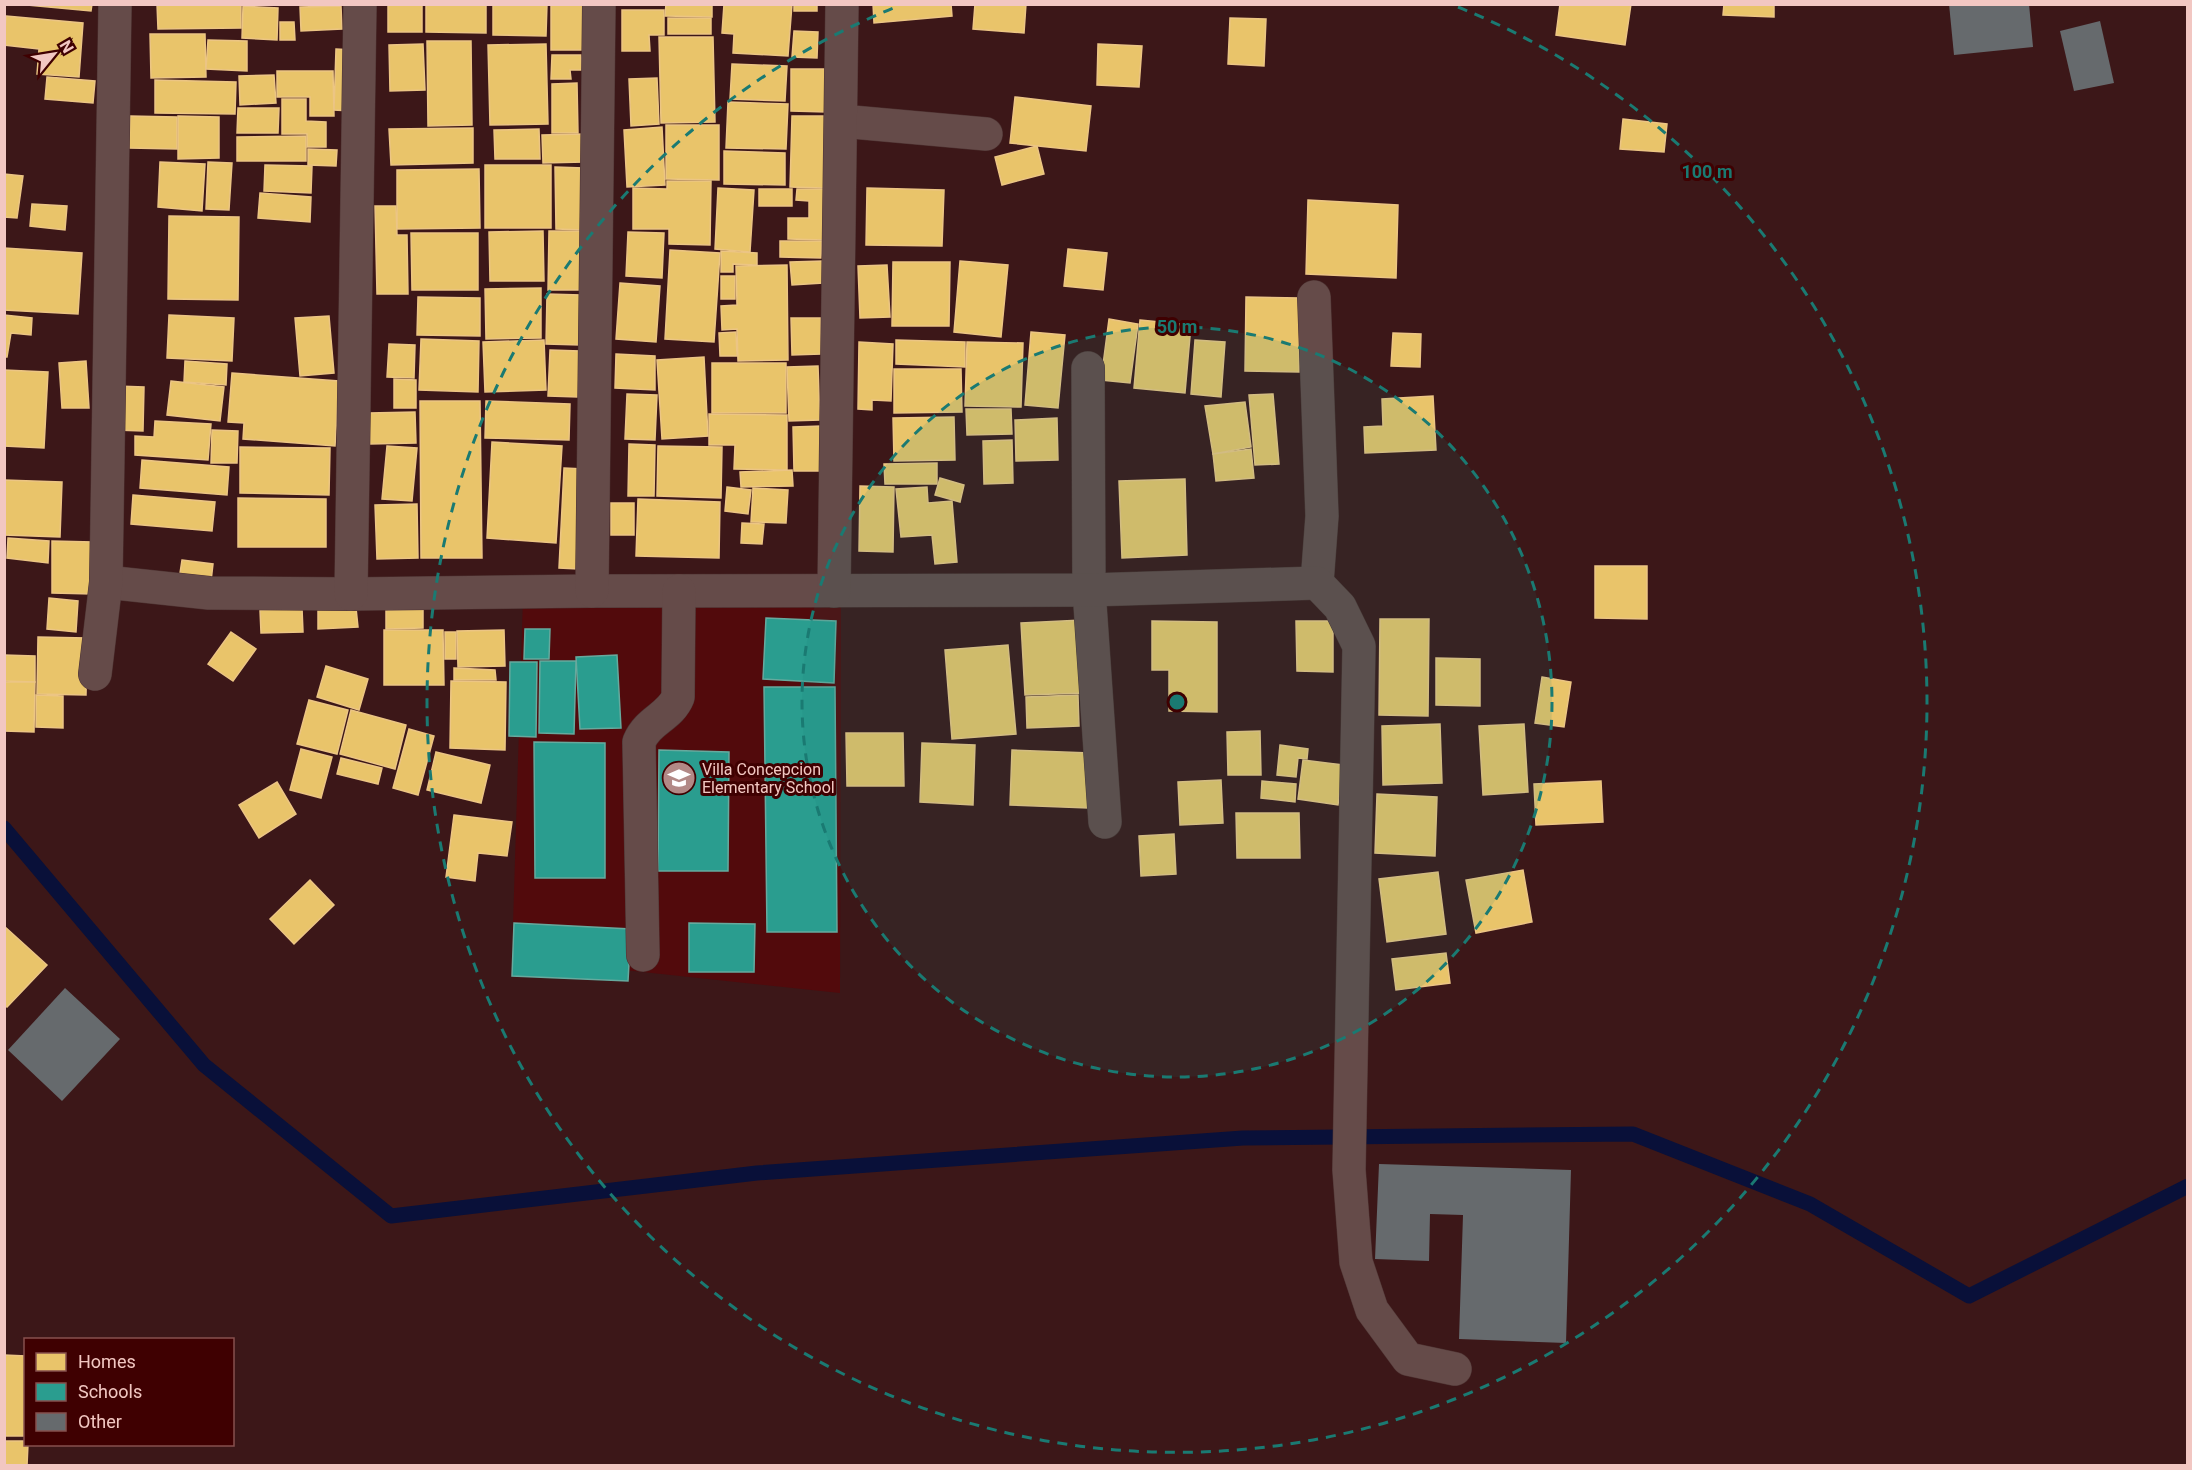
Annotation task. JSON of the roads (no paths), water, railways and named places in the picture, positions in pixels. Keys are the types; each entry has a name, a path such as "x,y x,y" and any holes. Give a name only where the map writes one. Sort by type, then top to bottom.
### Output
{"street":[{"path":"95,674 106,582 115,4"},
{"path":"351,594 360,4"},
{"path":"592,591 599,4"},
{"path":"834,591 842,4"},
{"path":"841,122 986,134"},
{"path":"1314,297 1322,516 1317,584"},
{"path":"1088,368 1089,590 1105,822"},
{"path":"106,582 208,593 351,594 1089,590 1317,584 1340,606 1359,646 1348,1170 1356,1262 1372,1310 1408,1359 1455,1370"},
{"path":"643,955 639,742 649,725 674,707 678,697 679,591"}],"waterway":[{"path":"4,828 204,1065 391,1216 757,1173 1243,1138 1633,1134 1810,1204 1969,1296 2188,1186"}],"place":[{"name":"Villa Concepcion Elementary School","path":"679,778"}]}
